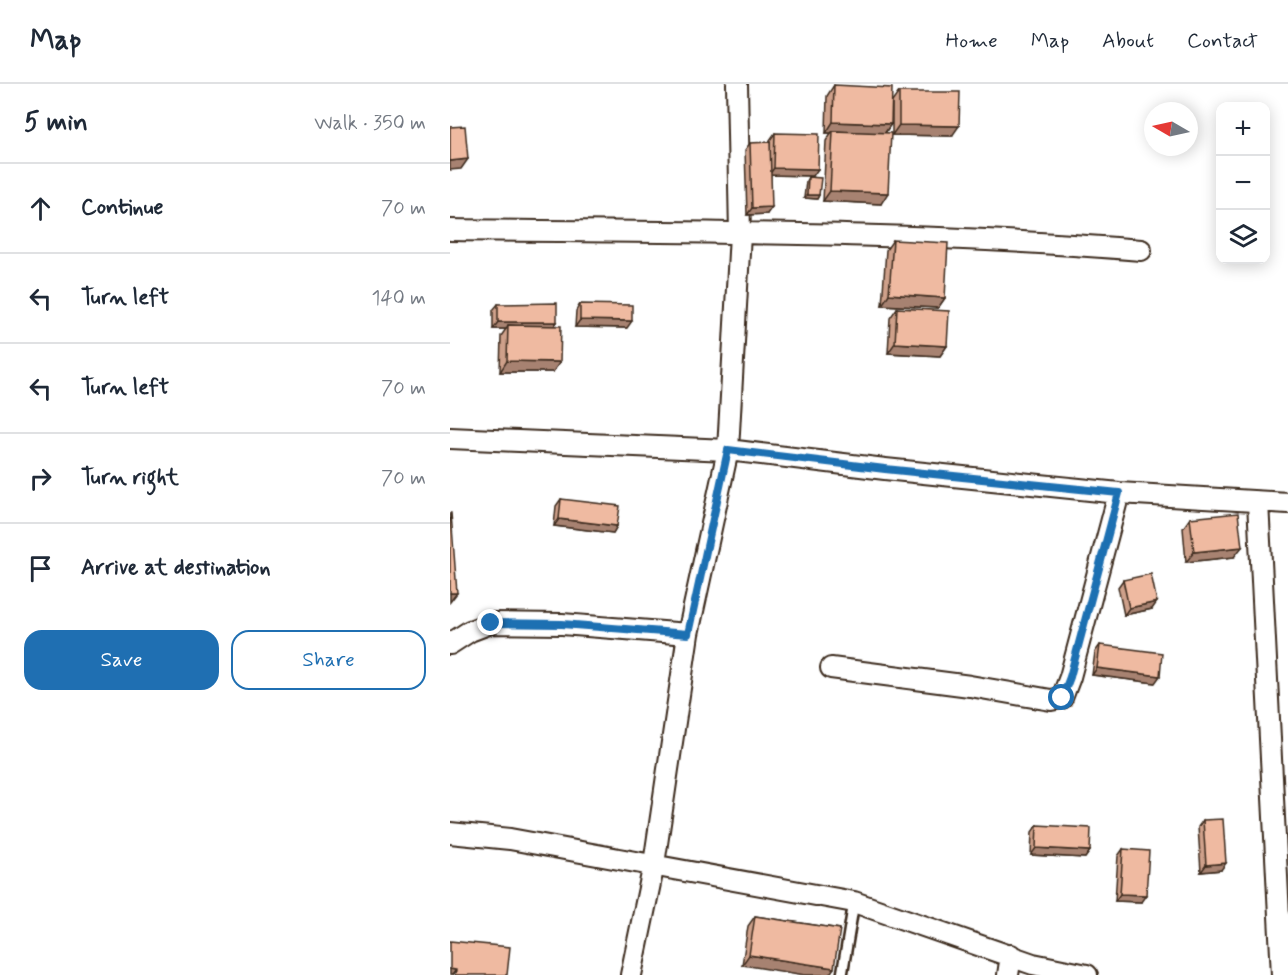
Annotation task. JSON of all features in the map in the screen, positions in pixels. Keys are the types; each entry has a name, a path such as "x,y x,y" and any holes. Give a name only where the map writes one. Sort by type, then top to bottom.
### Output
{"street":[{"path":"631,975 654,864 688,634 728,450 740,234 737,84"},
{"path":"450,230 740,234 1037,242 1142,250"},
{"path":"450,438 728,450 1119,493 1288,503"},
{"path":"831,668 970,686 1051,700 1062,698 1070,677 1119,493"},
{"path":"1258,502 1282,975"},
{"path":"450,644 470,631 491,623 562,624 688,634"},
{"path":"450,833 510,839 854,902 1033,964 1087,975"},
{"path":"1008,975 1011,955"}],"lane":[{"path":"842,975 854,902"}],"building":[{"path":"834,85 892,88 891,124 833,122"},
{"path":"899,92 960,92 959,126 899,125"},
{"path":"465,126 468,159 450,161 450,127"},
{"path":"833,131 891,133 888,193 830,191"},
{"path":"775,133 819,134 818,169 774,168"},
{"path":"770,142 772,207 752,208 750,143"},
{"path":"808,177 821,178 819,195 807,195"},
{"path":"893,240 948,243 945,298 889,294"},
{"path":"557,303 557,322 498,322 498,304"},
{"path":"580,304 632,305 632,321 580,320"},
{"path":"897,308 949,311 947,346 895,343"},
{"path":"508,325 561,326 560,362 507,361"},
{"path":"561,499 620,506 617,526 559,519"},
{"path":"451,513 457,593 450,593"},
{"path":"1238,513 1242,547 1194,552 1190,518"},
{"path":"1151,574 1157,602 1129,608 1123,580"},
{"path":"1100,645 1162,653 1160,676 1097,668"},
{"path":"1223,819 1226,863 1206,865 1203,820"},
{"path":"1037,825 1091,828 1090,851 1036,848"},
{"path":"1123,849 1149,851 1146,895 1120,894"},
{"path":"755,916 840,929 834,968 749,955"},
{"path":"450,941 510,947 507,975 455,975 456,970 450,969"}],"route":[{"path":"491,623 562,624 688,634 728,450 1119,493 1070,677 1062,698"}]}
